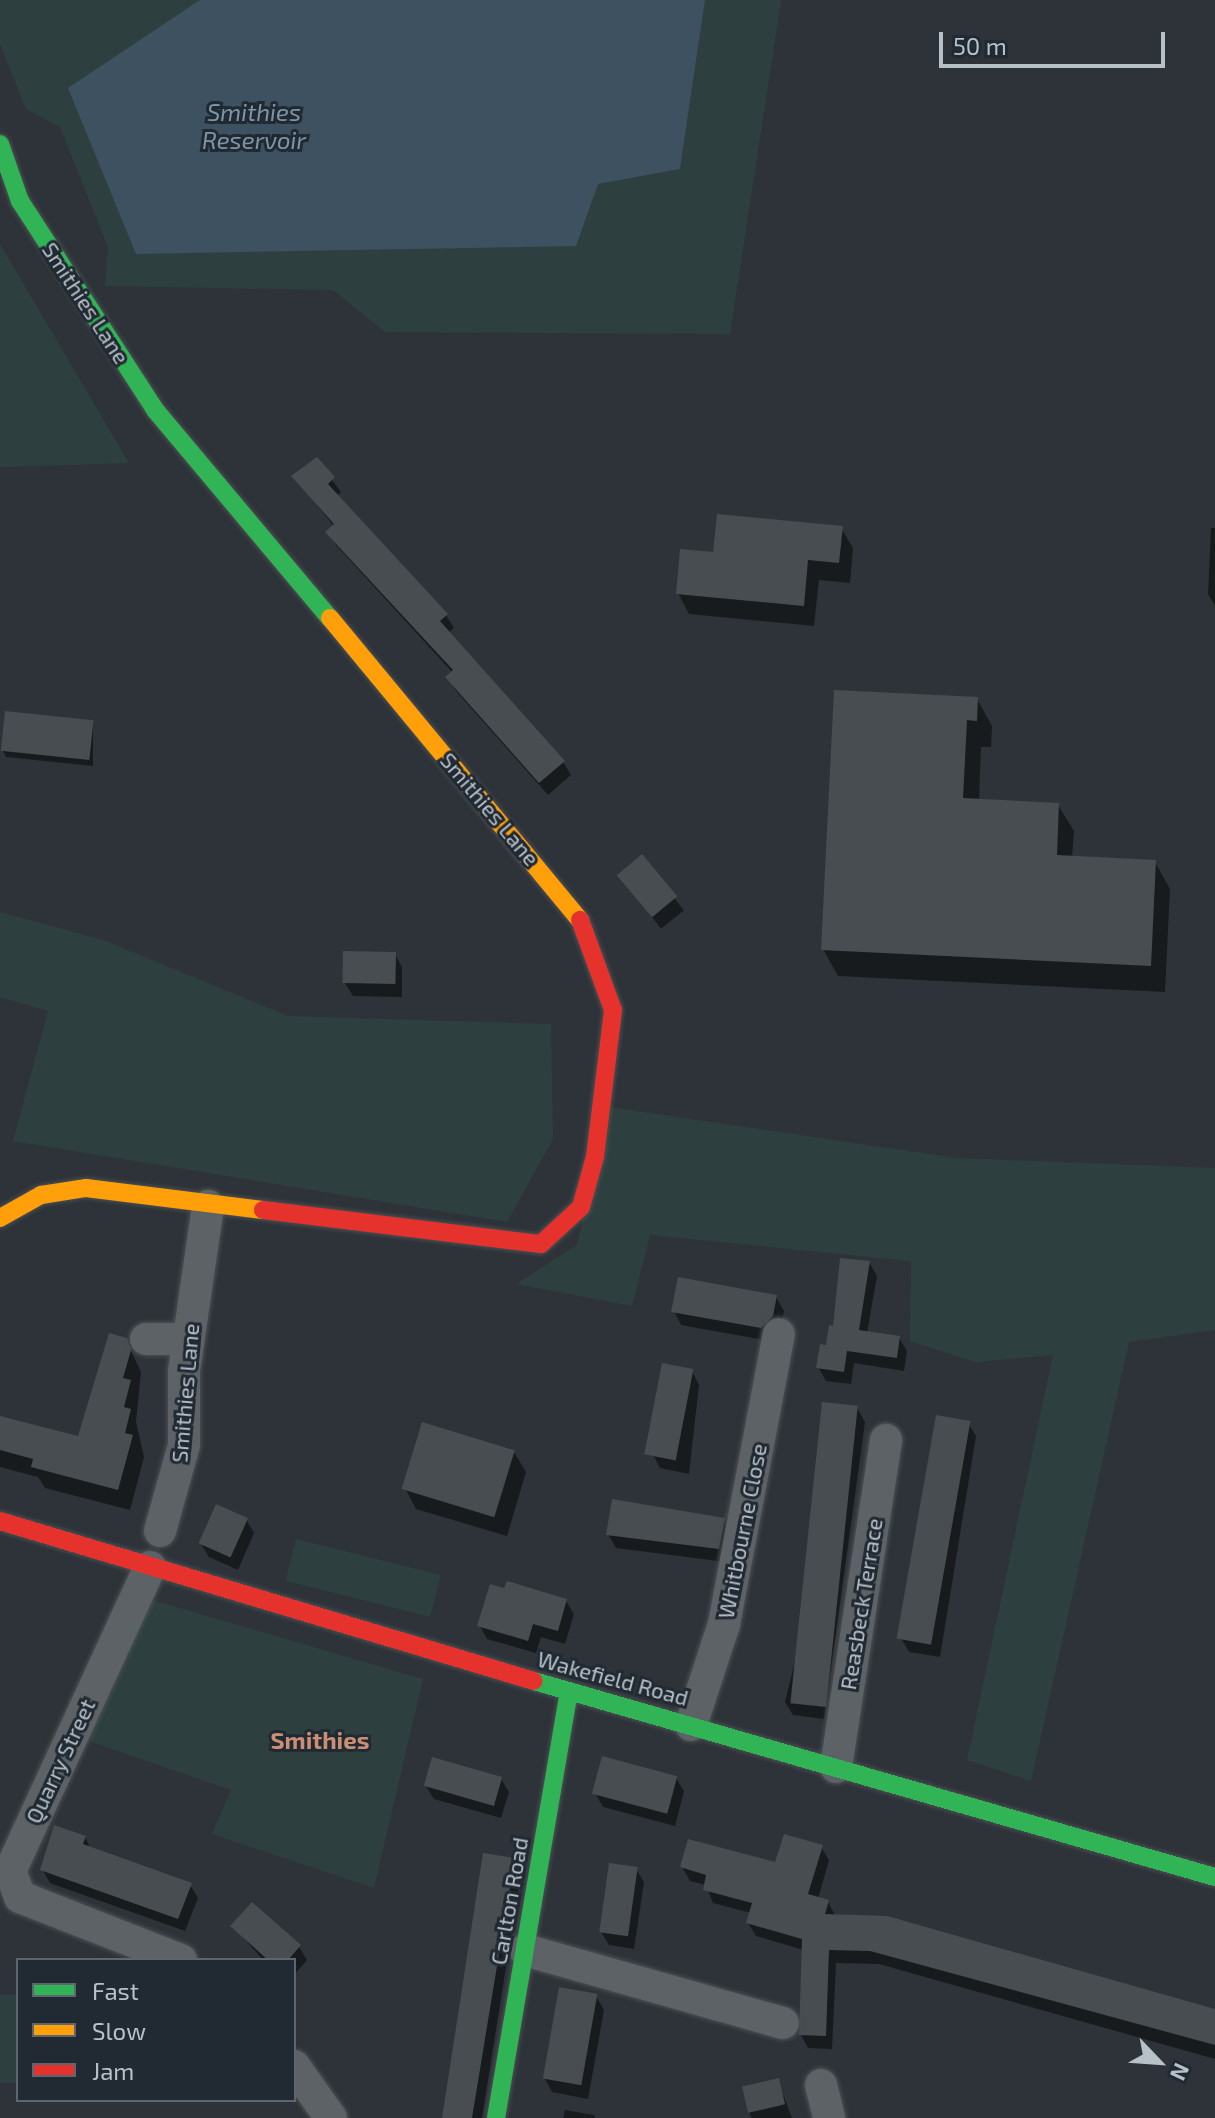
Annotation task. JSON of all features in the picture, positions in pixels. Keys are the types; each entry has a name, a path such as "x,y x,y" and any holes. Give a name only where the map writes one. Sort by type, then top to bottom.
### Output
{"street":[{"name":"Smithies Lane","path":"0,144 20,201 156,411 560,892 588,931 613,1010 597,1143 581,1207 541,1244 208,1206 86,1188 41,1195 0,1218"},
{"name":"Smithies Lane","path":"160,1531 184,1445 188,1339 208,1206"},
{"name":"Whitbourne Close","path":"691,1725 738,1563 779,1334"},
{"path":"146,1339 188,1339"},
{"name":"Reasbeck Terrace","path":"836,1767 886,1440"},
{"name":"Wakefield Road","path":"0,1521 569,1692 1215,1877"},
{"name":"Quarry Street","path":"150,1567 10,1871 20,1897 176,1957"},
{"name":"Carlton Road","path":"496,2118 569,1692"},
{"path":"525,1950 783,2023"},
{"path":"296,2069 331,2118"},
{"path":"821,2085 829,2118"}],"shaded area":[{"path":"0,0 200,0 163,29 598,184 680,169 705,0 781,0 730,334 385,332 333,290 105,286 108,247 60,127 26,109 0,44"},
{"path":"0,244 129,463 0,467"},
{"path":"0,912 103,940 288,1016 551,1024 553,1139 507,1222 13,1141 48,1011 0,997"},
{"path":"609,1107 956,1158 1215,1168 1215,1330 1129,1342 1031,1781 967,1760 1053,1355 975,1362 910,1341 911,1261 650,1235 632,1306 516,1284 577,1245"},
{"path":"296,1539 441,1575 430,1617 286,1581"},
{"path":"152,1600 423,1679 374,1888 212,1834 231,1790 83,1739"},
{"path":"0,1995 16,1995 16,2083 0,2083"}],"water":[{"name":"Smithies Reservoir","path":"200,0 705,0 680,169 598,184 576,246 136,254 68,88"}],"building":[{"path":"317,457 335,477 328,484 448,614 440,621 565,761 539,783 445,677 453,670 325,532 334,524 291,476"},
{"path":"717,514 843,526 839,563 808,560 804,606 676,594 680,549 713,552"},
{"path":"834,690 978,697 977,721 967,720 963,798 1059,803 1057,855 1156,860 1151,966 821,950"},
{"path":"5,711 94,720 89,760 1,751"},
{"path":"642,854 677,896 652,917 617,875"},
{"path":"343,951 396,952 395,984 342,983"},
{"path":"840,1258 870,1261 859,1330 900,1336 897,1358 847,1351 844,1372 816,1368 820,1344 826,1345 829,1325 833,1326"},
{"path":"678,1277 777,1295 773,1316 761,1328 671,1312"},
{"path":"109,1333 127,1338 131,1350 123,1378 131,1380 124,1407 131,1409 125,1433 133,1435 118,1490 31,1467 33,1459 0,1450 0,1416 78,1436"},
{"path":"662,1363 693,1369 676,1460 644,1454"},
{"path":"822,1402 858,1406 826,1707 790,1703"},
{"path":"936,1415 970,1421 931,1645 897,1639"},
{"path":"422,1422 515,1450 494,1517 402,1489"},
{"path":"612,1499 725,1518 719,1549 606,1535"},
{"path":"216,1504 248,1518 230,1558 199,1543"},
{"path":"507,1581 567,1599 558,1631 533,1624 528,1641 477,1626 490,1584 504,1588"},
{"path":"602,1756 677,1776 667,1814 592,1794"},
{"path":"432,1757 502,1777 494,1806 424,1786"},
{"path":"54,1825 86,1836 83,1844 192,1883 178,1919 40,1870"},
{"path":"784,1834 823,1845 808,1894 829,1900 825,1914 887,1916 1215,2009 1215,2045 870,1951 829,1950 826,2036 799,2035 802,1939 746,1923 752,1903 703,1890 706,1875 680,1867 688,1839 775,1862"},
{"path":"483,1853 515,1858 472,2118 442,2118"},
{"path":"609,1863 638,1867 628,1936 599,1932"},
{"path":"252,1902 301,1945 290,1958 266,1958 230,1926"},
{"path":"559,1987 597,1994 581,2085 543,2079"},
{"path":"779,2078 785,2104 748,2113 742,2087"}],"traffic: fast":[{"path":"0,144 20,201 156,411 330,618"},
{"path":"534,1681 1215,1877"},
{"path":"496,2118 569,1692"}],"traffic: slow":[{"path":"330,618 580,920"},
{"path":"0,1218 41,1195 86,1188 263,1210"}],"traffic: jam":[{"path":"263,1210 541,1244 581,1207 595,1157 613,1010 580,920"},
{"path":"0,1521 534,1681"}],"district":[{"name":"Smithies","path":"320,1740"}]}
